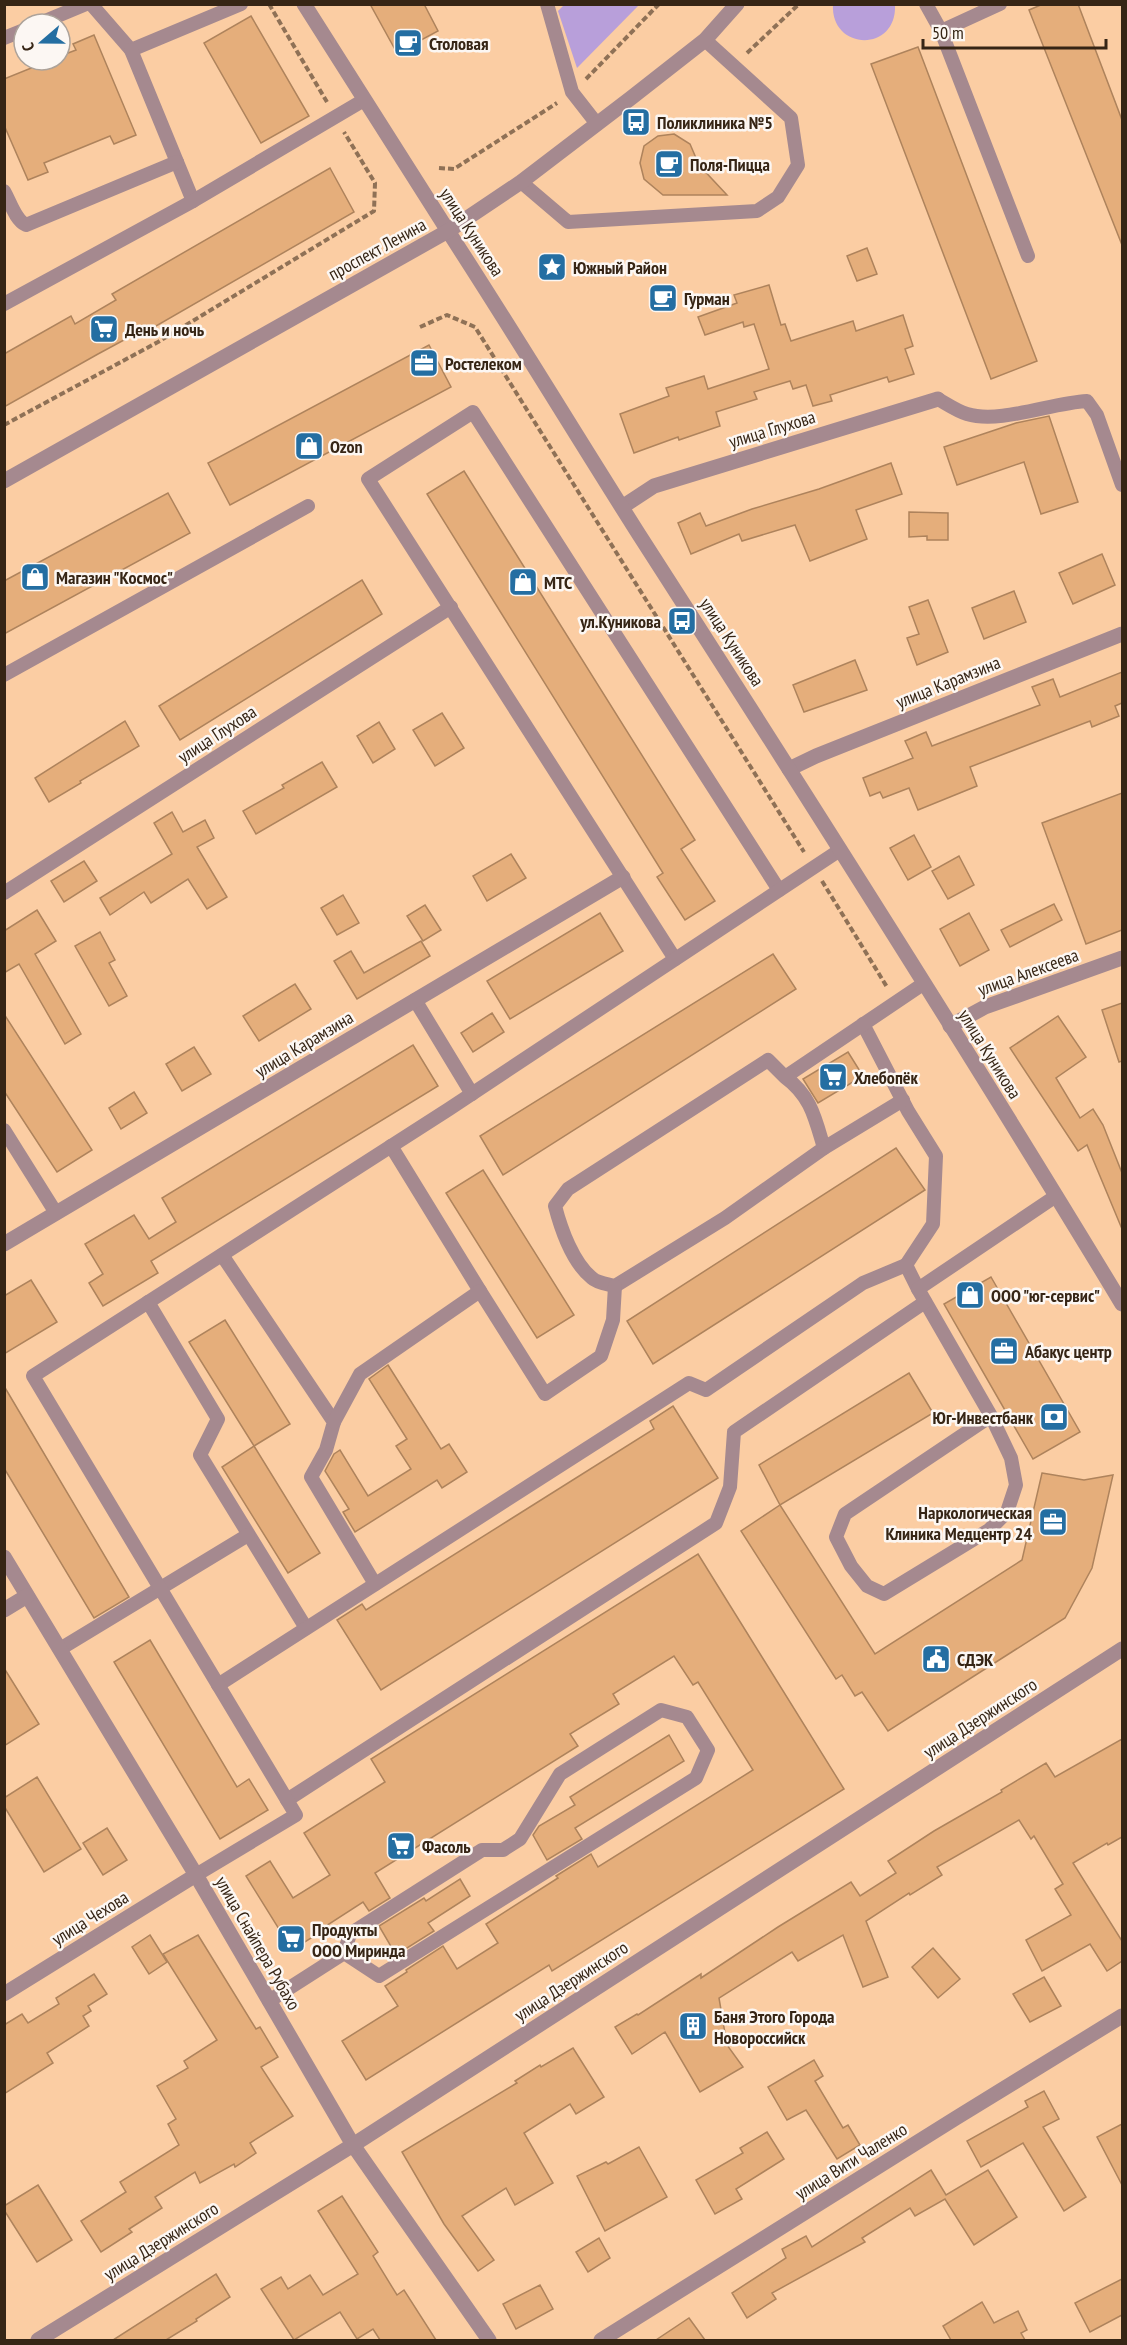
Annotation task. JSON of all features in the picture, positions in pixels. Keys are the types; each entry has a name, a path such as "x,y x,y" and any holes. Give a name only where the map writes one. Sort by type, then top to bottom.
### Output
{"street":[{"name":"улица Куникова","path":"304,4 502,314 1056,1196 1118,1288 1122,1304"},
{"name":"проспект Ленина","path":"4,481 448,231 521,182 705,40 737,4"},
{"name":"улица Глухова","path":"622,507 654,486 938,399"},
{"name":"улица Карамзина","path":"789,769 816,756 1122,634"},
{"name":"улица Карамзина","path":"4,1244 623,877"},
{"name":"улица Алексеева","path":"950,1026 985,1007 1122,958"},
{"name":"улица Снайпера Рубахо","path":"4,1557 196,1875 353,2145 489,2340"},
{"path":"4,1610 27,1596"},
{"name":"улица Дзержинского","path":"38,2340 353,2145 1122,1649"},
{"name":"улица Чехова","path":"4,1994 196,1875"},
{"name":"улица Вити Чаленко","path":"601,2340 1122,2016"}],"lane":[{"path":"67,12 86,4"},
{"path":"91,4 131,50 194,201"},
{"path":"131,50 241,4"},
{"path":"547,4 573,92 597,124"},
{"path":"926,4 941,31 1028,256"},
{"path":"941,31 1000,4"},
{"path":"521,182 568,222 757,211 778,197 798,165 791,118 705,40"},
{"path":"4,304 194,201 364,100"},
{"path":"4,191 17,216 26,225 177,162"},
{"path":"938,399 966,414 990,418 1068,402 1087,401 1097,415 1122,485"},
{"path":"675,959 369,479 473,412 779,890"},
{"path":"4,675 308,506"},
{"name":"улица Глухова","path":"4,893 451,608"},
{"path":"196,1875 296,1815 33,1376 472,1094 840,850"},
{"path":"785,1077 923,984"},
{"path":"415,1000 472,1094"},
{"path":"218,1685 689,1383 706,1390 863,1283 906,1265 933,1224 936,1156 863,1024"},
{"path":"824,1148 812,1109 800,1088 768,1060 568,1189 555,1206 561,1231 576,1258 593,1279 615,1286 725,1218 824,1148 903,1100"},
{"path":"4,1130 56,1213"},
{"path":"391,1146 545,1394 601,1356 613,1320 615,1286"},
{"path":"918,1289 1056,1196"},
{"path":"222,1255 334,1422"},
{"path":"906,1265 991,1416 1011,1458 1016,1485 1007,1512 989,1530 884,1594 867,1586 851,1566 836,1537 845,1515 991,1416"},
{"path":"375,1584 311,1477 326,1450 334,1422 360,1374 480,1291"},
{"path":"148,1302 218,1419 200,1455 306,1628"},
{"path":"287,1800 717,1523 730,1487 734,1432 925,1302"},
{"path":"60,1649 248,1534"},
{"path":"269,2001 344,1953 350,1935 482,1850 503,1850 520,1839 560,1774 662,1710 687,1717 708,1750 696,1778 380,1976 344,1953"}],"path":[{"path":"734,64 800,4"},
{"path":"439,168 454,169"},
{"path":"4,425 158,342 374,211"},
{"path":"420,327 447,315 475,327 896,1002"}],"shaded area":[{"path":"565,4 639,5 577,68 558,11"},
{"path":"833,4 895,5 893,21 886,32 875,38 864,40 852,38 842,31 835,20"}],"building":[{"path":"370,4 424,4 438,31 397,53"},
{"path":"1043,4 1078,4 1122,120 1122,245 1029,10"},
{"path":"251,16 309,116 261,143 204,43"},
{"path":"94,35 136,135 114,144 110,136 44,163 48,172 28,180 4,125 4,79 21,72 72,72 72,52 76,50 73,44"},
{"path":"918,47 1037,361 991,379 871,64"},
{"name":"Поля-Пицца","path":"674,134 690,144 699,165 727,195 663,195 644,179 640,163 644,146 658,136"},
{"path":"330,168 354,212 137,337 135,334 4,407 4,354 71,316 75,324 116,300 112,294"},
{"path":"867,248 877,274 857,281 847,256"},
{"path":"769,285 781,325 785,324 791,341 853,321 856,331 903,315 913,346 905,349 914,374 889,382 887,377 830,395 832,401 813,406 806,385 793,389 790,381 754,392 757,399 716,412 720,426 679,440 678,437 634,453 620,414 669,396 666,388 704,376 708,389 769,369 754,324 744,327 743,322 705,335 698,317 737,303 734,295"},
{"path":"429,345 451,387 230,505 208,463"},
{"path":"1049,416 1078,502 1041,514 1024,462 957,485 944,447 1016,423"},
{"path":"891,463 902,494 856,510 867,539 810,561 795,525 742,541 739,534 691,554 678,523 700,513 706,526"},
{"path":"464,471 695,840 681,849 715,901 685,920 657,877 663,873 427,494"},
{"path":"168,493 190,533 4,634 4,581"},
{"path":"909,512 948,513 948,540 927,540 927,536 909,537"},
{"path":"1102,554 1115,585 1073,604 1059,573"},
{"path":"362,580 382,614 180,740 159,706"},
{"path":"1014,591 1026,622 984,639 972,608"},
{"path":"928,600 948,652 917,665 907,638 919,634 909,607"},
{"path":"855,660 867,690 804,712 793,685"},
{"path":"1122,672 1122,703 1115,706 1119,716 1092,727 1090,721 970,767 977,786 918,810 909,788 883,798 880,792 870,796 863,778 913,758 905,741 926,732 932,746 1040,705 1032,687 1053,679 1060,697"},
{"path":"442,713 464,748 435,766 413,730"},
{"path":"125,721 139,746 49,802 35,778"},
{"path":"379,722 395,749 373,763 357,736"},
{"path":"322,762 337,787 256,834 243,811 284,788 282,785"},
{"path":"1122,793 1122,930 1086,944 1042,823"},
{"path":"172,812 183,832 205,820 214,838 197,847 227,897 207,909 188,879 151,903 144,892 110,915 100,898 172,854 154,823"},
{"path":"914,835 931,867 908,880 890,848"},
{"path":"511,854 526,878 487,901 473,876"},
{"path":"959,856 974,885 948,899 932,871"},
{"path":"84,861 97,881 64,902 51,881"},
{"path":"343,895 359,923 337,935 321,908"},
{"path":"1054,904 1062,920 1010,947 1001,930"},
{"path":"425,905 441,930 423,941 407,916"},
{"path":"37,910 56,941 35,954 81,1034 65,1044 19,964 4,973 4,931"},
{"path":"600,913 623,951 510,1019 487,981"},
{"path":"969,913 989,950 960,966 940,929"},
{"path":"100,932 115,960 109,963 127,996 109,1006 75,946"},
{"path":"421,941 430,956 357,999 334,961 351,951 364,973"},
{"path":"773,954 796,989 503,1175 480,1136"},
{"path":"295,984 311,1009 259,1041 243,1016"},
{"path":"1122,1003 1122,1061 1119,1062 1102,1010"},
{"path":"492,1013 504,1032 473,1052 461,1033"},
{"path":"4,1014 92,1150 57,1172 4,1091"},
{"path":"1058,1016 1086,1057 1056,1078 1080,1118 1093,1109 1103,1125 1122,1173 1122,1229 1087,1145 1078,1151 1010,1048"},
{"path":"413,1045 438,1086 151,1261 158,1273 103,1306 89,1283 103,1274 85,1244 134,1215 149,1239 176,1222 162,1198"},
{"path":"194,1047 211,1074 182,1091 166,1064"},
{"name":"Хлебопёк","path":"848,1052 863,1076 818,1103 803,1079"},
{"path":"134,1092 147,1113 121,1129 109,1108"},
{"path":"896,1148 925,1190 653,1364 627,1321"},
{"path":"483,1170 574,1315 537,1338 446,1193"},
{"path":"991,1277 1080,1432 1033,1459 944,1304"},
{"path":"31,1280 57,1322 4,1354 4,1296"},
{"path":"225,1320 290,1424 254,1446 189,1342"},
{"path":"388,1365 441,1449 449,1444 467,1472 442,1488 437,1480 355,1532 343,1512 349,1509 325,1471 334,1454 340,1450 368,1496 411,1469 396,1446 407,1439 369,1379"},
{"path":"909,1373 933,1413 780,1505 759,1465"},
{"path":"4,1386 129,1597 94,1618 4,1468"},
{"path":"673,1406 718,1478 381,1690 337,1620 362,1604 366,1610 654,1429 650,1421"},
{"path":"254,1446 320,1553 288,1573 222,1467"},
{"path":"1042,1473 1084,1480 1113,1475 1092,1568 1065,1618 888,1731 862,1692 855,1696 842,1675 836,1679 741,1531 780,1505 875,1654 1022,1560"},
{"path":"698,1554 844,1789 552,1971 549,1965 366,2080 342,2041 398,2006 385,1986 443,1946 457,1969 498,1943 486,1924 558,1878 556,1876 591,1854 598,1867 753,1770 698,1682 693,1685 674,1656 613,1694 619,1704 570,1734 578,1746 375,1873 390,1898 369,1911 363,1902 292,1950 246,1876 270,1861 293,1898 330,1875 304,1833 385,1782 371,1759"},
{"path":"150,1640 237,1787 249,1779 268,1810 220,1839 114,1662"},
{"path":"4,1668 39,1724 4,1746"},
{"path":"669,1735 684,1761 575,1828 582,1839 547,1860 533,1835 539,1826 575,1805 570,1797"},
{"path":"1122,1739 1122,1837 1073,1863 1122,1941 1122,1961 1107,1971 1090,1944 1042,1971 1026,1940 1071,1915 1055,1889 1063,1884 1034,1836 1031,1839 1019,1820 937,1867 942,1875 866,1921 888,1977 863,1987 843,1935 798,1961 792,1952 719,1998 727,2045 743,2067 700,2092 665,2032 632,2054 615,2027 638,2015 701,1974 701,1978 851,1882 860,1896 896,1873 888,1861 1046,1763 1055,1777"},
{"path":"37,1777 81,1849 44,1872 4,1806 4,1798"},
{"path":"107,1828 127,1860 103,1875 83,1843"},
{"path":"460,1879 470,1896 428,1923 434,1931 396,1955 379,1926 424,1898 426,1901"},
{"path":"150,1935 167,1962 149,1974 132,1947"},
{"path":"198,1935 256,2029 260,2027 278,2057 261,2067 293,2116 250,2143 256,2153 235,2167 234,2164 200,2183 195,2172 155,2197 162,2208 129,2229 132,2232 101,2252 81,2221 126,2192 120,2182 179,2145 168,2124 176,2119 157,2086 188,2068 184,2061 217,2040 163,1954"},
{"path":"933,1948 960,1979 938,1998 912,1967"},
{"path":"94,1974 107,1994 88,2006 91,2011 83,2016 89,2026 47,2053 53,2063 4,2094 4,2025 22,2014 28,2023 59,2004 56,1998"},
{"path":"1044,1977 1061,2006 1030,2022 1013,1994"},
{"path":"573,2048 604,2097 576,2114 570,2104 524,2133 553,2183 515,2205 506,2188 462,2216 494,2260 478,2271 444,2224 402,2152 517,2083 515,2081 540,2065 541,2067"},
{"path":"814,2060 823,2076 815,2081 843,2128 848,2125 860,2145 837,2159 806,2110 787,2120 768,2087"},
{"path":"1044,2091 1059,2119 1043,2127 1086,2197 1064,2211 1023,2143 981,2167 967,2141 1028,2107 1025,2101"},
{"path":"1122,2124 1122,2185 1097,2137"},
{"path":"767,2132 784,2159 736,2189 742,2199 715,2214 696,2180 743,2153 740,2148"},
{"path":"639,2147 667,2197 605,2231 577,2176 606,2162 608,2164"},
{"path":"931,2170 946,2195 988,2170 1017,2217 974,2245 945,2199 915,2216 910,2208 862,2238 865,2242 772,2293 776,2299 747,2318 732,2293 786,2258 782,2249 806,2236 812,2247"},
{"path":"38,2185 72,2240 37,2262 4,2210 4,2206"},
{"path":"342,2196 378,2252 373,2256 397,2295 404,2290 436,2340 380,2340 373,2329 357,2339 340,2312 294,2340 261,2289 281,2277 288,2289 310,2275 323,2295 358,2274 318,2211"},
{"path":"599,2238 610,2258 588,2272 576,2252"},
{"path":"216,2274 230,2297 196,2319 197,2321 166,2340 113,2340"},
{"path":"1122,2279 1122,2315 1090,2332 1075,2303"},
{"path":"540,2285 553,2309 516,2329 503,2304"},
{"path":"982,2302 994,2323 1018,2311 1027,2330 1021,2333 1025,2340 951,2340 943,2326"},
{"path":"689,2318 705,2340 656,2340"}],"place":[{"name":"Столовая","path":"408,43"},
{"name":"Поликлиника №5","path":"636,122"},
{"name":"Поля-Пицца","path":"669,164"},
{"name":"Южный Район","path":"552,267"},
{"name":"Гурман","path":"663,298"},
{"name":"День и ночь","path":"104,329"},
{"name":"Ростелеком","path":"424,363"},
{"name":"Ozon","path":"309,446"},
{"name":"Магазин \"Космос\"","path":"35,577"},
{"name":"МТС","path":"523,582"},
{"name":"ул.Куникова","path":"682,621"},
{"name":"Хлебопёк","path":"833,1077"},
{"name":"ООО \"юг-сервис\"","path":"970,1295"},
{"name":"Абакус центр","path":"1004,1351"},
{"name":"Юг-Инвестбанк","path":"1054,1417"},
{"name":"Наркологическая Клиника Медцентр 24","path":"1053,1522"},
{"name":"СДЭК","path":"936,1659"},
{"name":"Фасоль","path":"401,1846"},
{"name":"Продукты ООО Миринда","path":"291,1939"},
{"name":"Баня Этого Города Новороссийск","path":"693,2026"}]}
